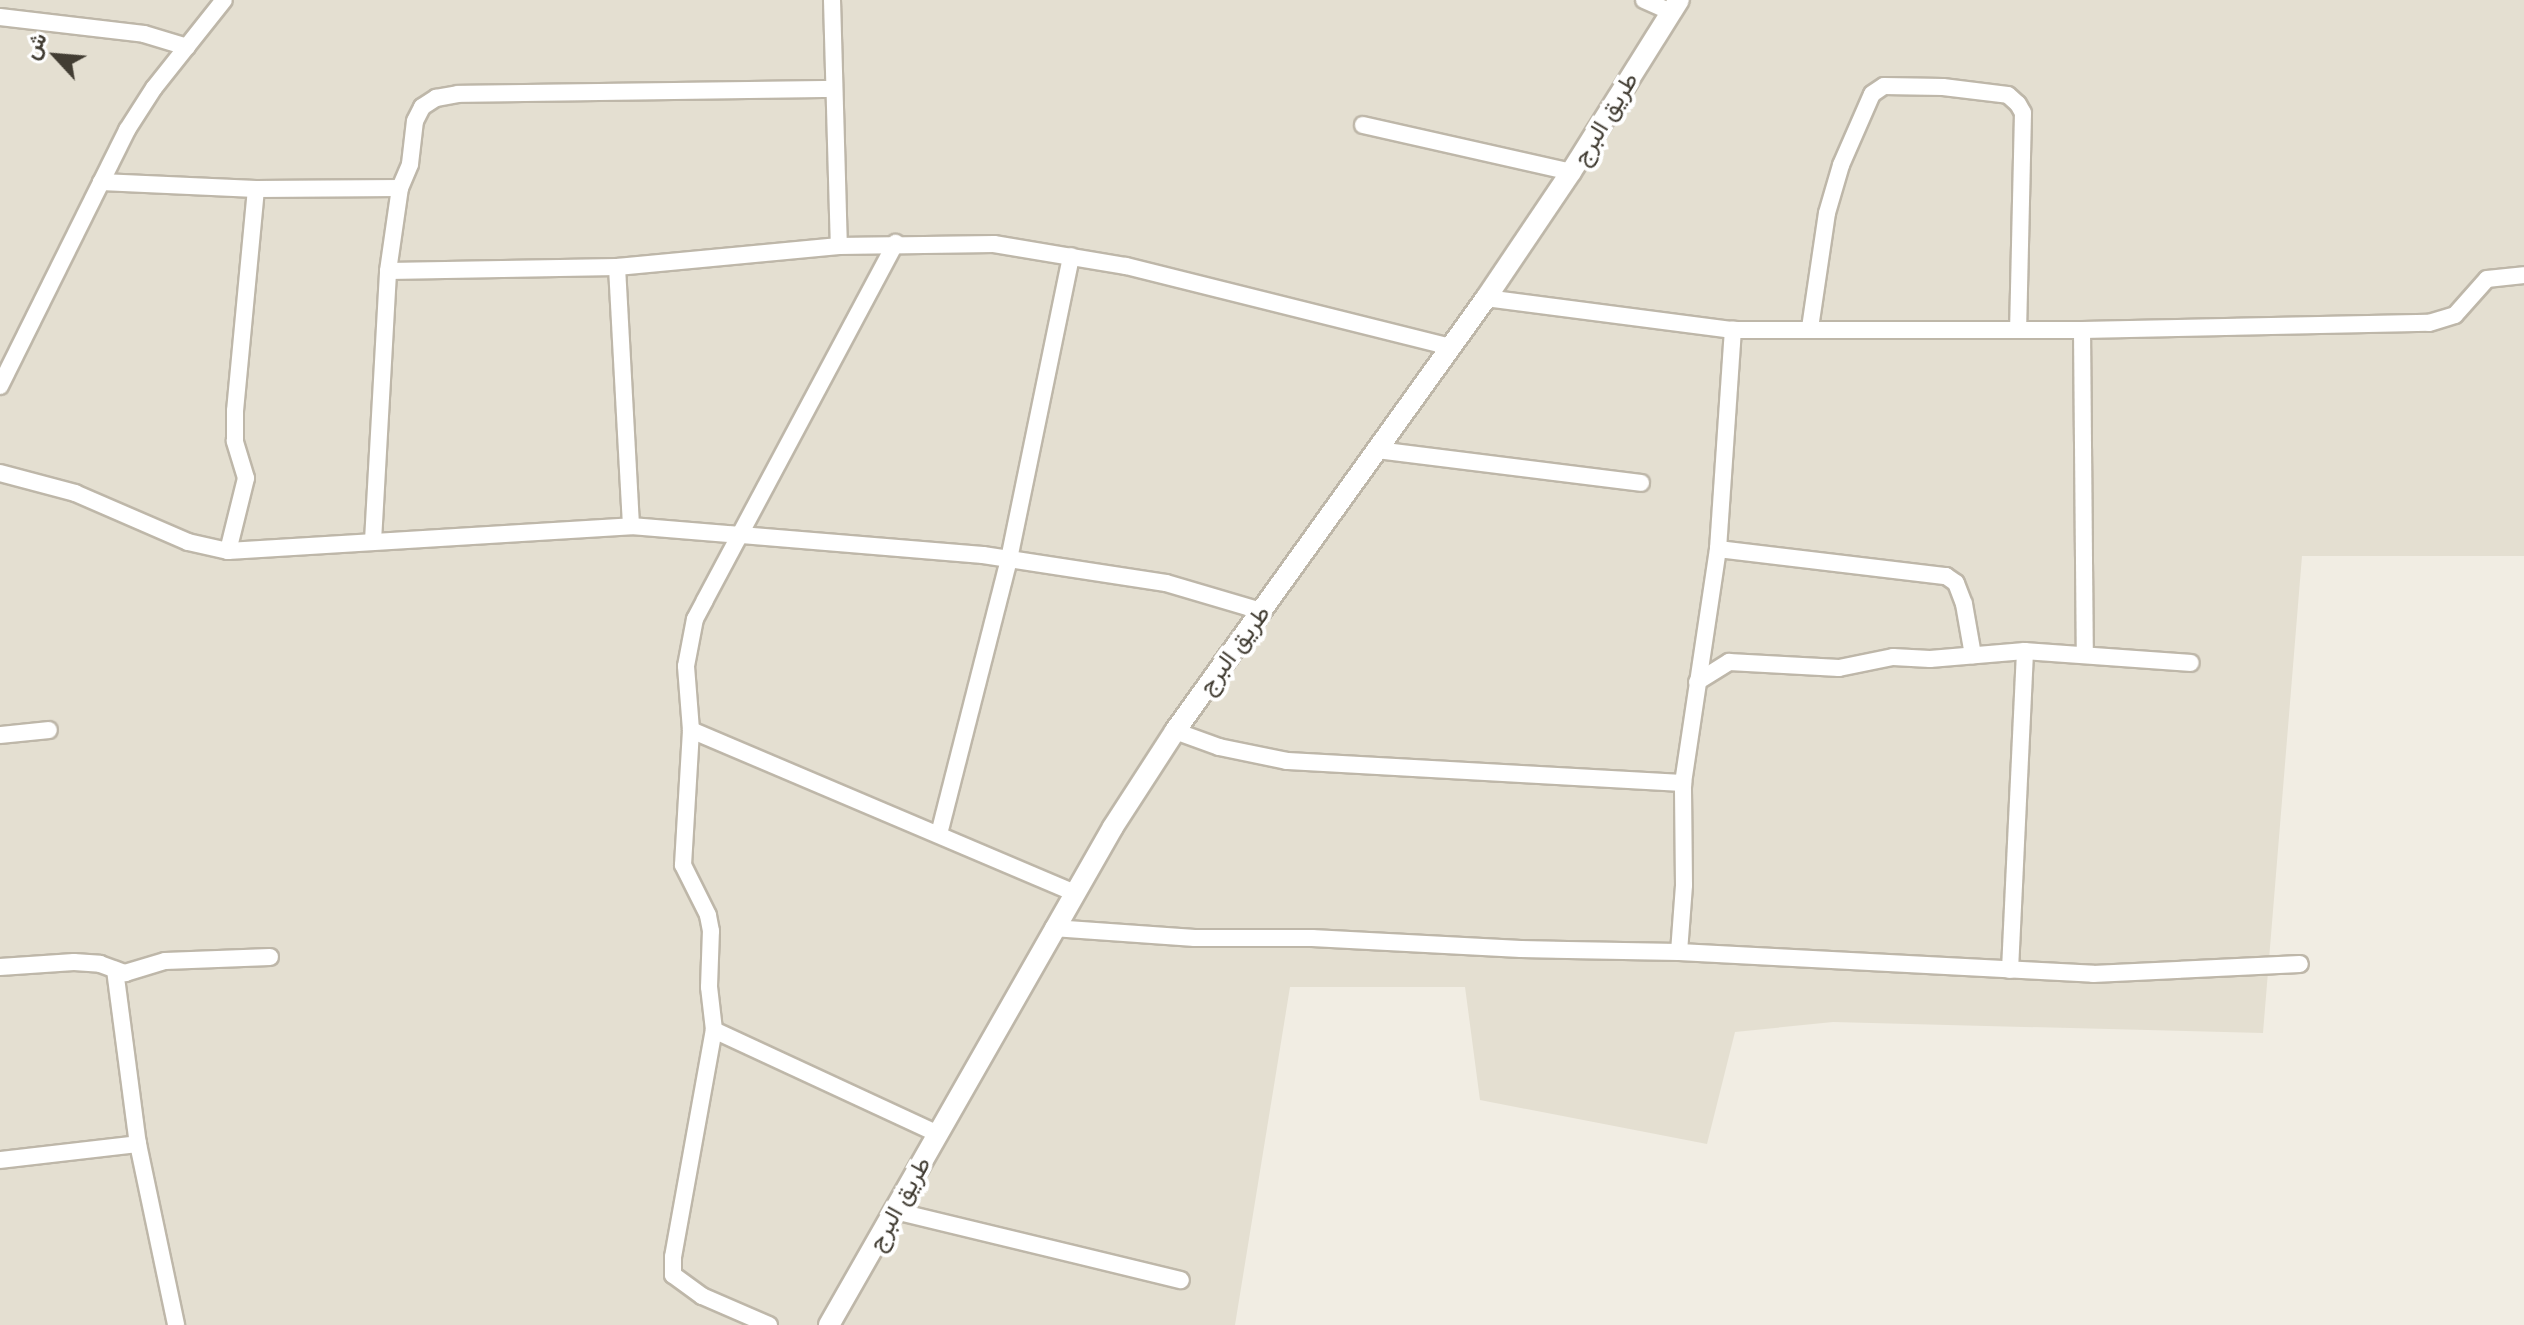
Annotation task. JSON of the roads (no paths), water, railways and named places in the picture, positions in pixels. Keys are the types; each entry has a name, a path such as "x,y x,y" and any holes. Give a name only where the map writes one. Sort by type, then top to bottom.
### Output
{"street":[{"path":"0,386 101,182 147,99 224,0"},
{"path":"832,0 839,246"},
{"path":"1644,0 1675,6"},
{"name":"طريق البرج","path":"829,1325 1073,892 1175,731 1486,298 1571,172 1675,6"},
{"path":"0,17 144,34 187,47"},
{"path":"1810,328 1827,213 1841,165 1872,94 1884,86 1943,87 2008,95 2023,113 2018,328"},
{"path":"373,541 388,271 400,188 414,145 415,121 422,107 436,98 458,94 834,89"},
{"path":"1363,125 1571,172"},
{"path":"101,182 256,189 400,188"},
{"path":"228,551 246,478 235,441 235,411 256,189"},
{"path":"388,271 617,267 896,243 1023,246 1451,347"},
{"path":"769,1325 702,1296 673,1275 673,1257 714,1030 709,987 711,931 708,915 683,865 691,730 686,666 695,619 896,243"},
{"path":"939,834 1009,559 1071,256"},
{"path":"617,267 631,526"},
{"path":"1486,298 1733,330 2082,330 2429,323 2455,315 2487,279 2524,275"},
{"path":"1679,952 1684,885 1683,783 1718,549 1733,330"},
{"path":"2082,330 2085,652"},
{"path":"1377,450 1641,483"},
{"path":"0,473 75,493 188,542 228,551 631,526 743,533 1009,559 1166,583 1261,611"},
{"path":"1718,549 1946,576 1956,583 1964,604 1973,655"},
{"path":"2010,970 2025,651"},
{"path":"1697,682 1729,662 1839,668 1893,657 2025,651 2085,652 2191,663"},
{"path":"0,735 49,730"},
{"path":"691,730 1073,892"},
{"path":"1175,731 1219,747 1287,761 1683,783"},
{"path":"1053,928 1195,938 1312,938 1679,952 2093,974 2300,964"},
{"path":"0,967 74,962 136,971 165,961 202,957 270,957"},
{"path":"115,970 138,1144 176,1325"},
{"path":"714,1030 936,1133"},
{"path":"0,1160 138,1144"},
{"path":"895,1211 1181,1280"}]}
